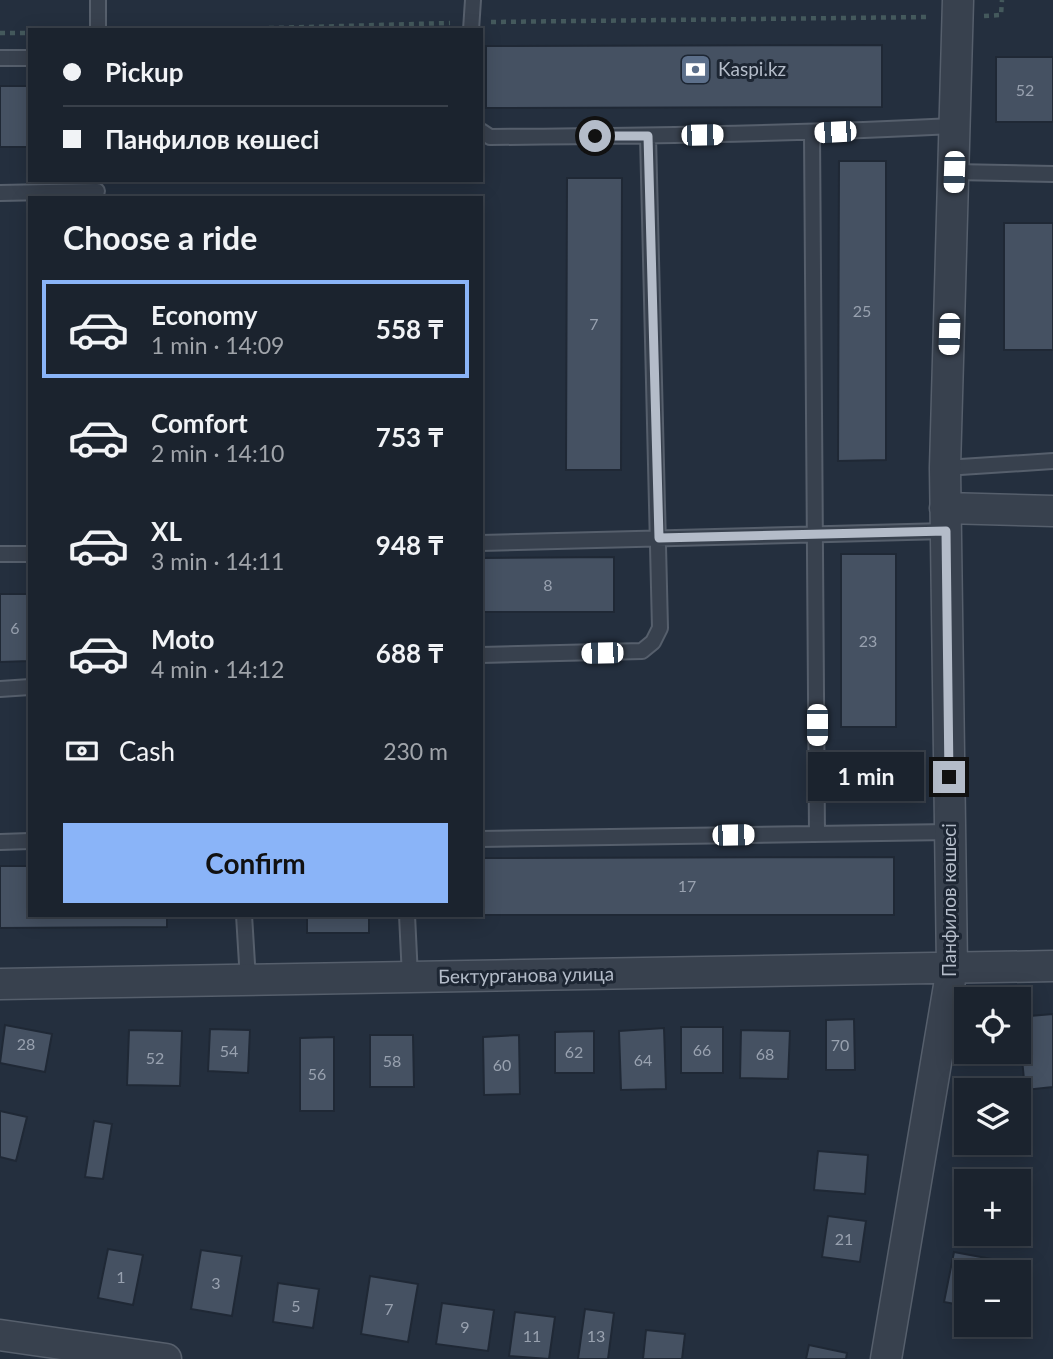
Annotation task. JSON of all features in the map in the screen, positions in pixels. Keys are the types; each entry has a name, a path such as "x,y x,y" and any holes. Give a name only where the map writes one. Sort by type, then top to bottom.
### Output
{"street":[{"name":"Панфилов көшесі","path":"886,1359 952,968 945,468 957,8"},
{"path":"945,519 1053,511"},
{"name":"Бектурганова улица","path":"0,984 1053,966"},
{"path":"0,1335 166,1359"}],"lane":[{"path":"98,0 98,28"},
{"path":"471,26 474,0"},
{"path":"0,58 28,58"},
{"path":"483,132 490,137 648,136 812,133 953,125"},
{"path":"812,133 817,534 817,834"},
{"path":"483,655 642,651 653,642 660,628 648,136"},
{"path":"954,172 1053,174"},
{"path":"0,193 97,190"},
{"path":"945,468 1053,461"},
{"path":"483,542 817,534 945,519"},
{"path":"0,554 28,554"},
{"path":"0,689 28,687"},
{"path":"483,839 950,832"},
{"path":"0,842 28,841"},
{"path":"244,917 248,980"},
{"path":"407,917 410,977"}],"path":[{"path":"335,28 471,26 957,8 1001,15 1002,0"},
{"path":"0,33 28,33"}],"building":[{"path":"882,45 882,107 486,108 486,46"},
{"path":"996,57 1053,57 1053,122 996,122"},
{"path":"0,86 28,86 28,147 0,147"},
{"path":"839,161 886,161 886,460 838,461"},
{"path":"567,178 622,178 621,470 566,470"},
{"path":"1004,223 1053,223 1053,350 1004,350"},
{"path":"841,554 896,554 896,727 841,727"},
{"path":"614,557 614,612 483,612 483,558"},
{"path":"0,594 28,594 28,661 0,662"},
{"path":"894,857 894,915 483,915 483,858"},
{"path":"0,866 28,866 28,917 167,917 167,927 0,928"},
{"path":"307,917 369,917 369,933 307,933"},
{"path":"1053,1014 1053,1087 1031,1089 1031,1078 1024,1078 1023,1064 1031,1064 1031,1016"},
{"path":"854,1019 855,1070 826,1070 826,1020"},
{"path":"5,1025 52,1034 45,1072 0,1063"},
{"path":"681,1027 723,1027 723,1073 681,1073"},
{"path":"664,1028 666,1089 621,1090 619,1031"},
{"path":"210,1029 250,1030 248,1073 208,1071"},
{"path":"129,1030 182,1031 180,1086 127,1085"},
{"path":"741,1030 790,1031 788,1079 740,1078"},
{"path":"594,1031 594,1073 555,1073 555,1032"},
{"path":"370,1035 413,1035 414,1087 370,1087"},
{"path":"519,1035 520,1094 484,1095 483,1037"},
{"path":"334,1037 334,1111 300,1111 300,1038"},
{"path":"0,1111 27,1117 16,1161 0,1157"},
{"path":"94,1121 112,1124 103,1179 85,1177"},
{"path":"818,1151 868,1155 865,1194 814,1190"},
{"path":"828,1216 866,1221 860,1262 822,1257"},
{"path":"108,1249 143,1255 133,1305 98,1298"},
{"path":"201,1250 242,1256 232,1316 191,1309"},
{"path":"954,1252 997,1260 954,1260 954,1304 944,1302"},
{"path":"370,1276 418,1284 408,1342 361,1334"},
{"path":"278,1283 319,1289 313,1328 273,1322"},
{"path":"442,1303 494,1310 488,1351 436,1344"},
{"path":"585,1309 614,1313 608,1359 578,1359"},
{"path":"515,1312 555,1317 549,1359 509,1356"},
{"path":"646,1330 685,1334 682,1359 643,1359"},
{"path":"809,1345 847,1353 846,1359 806,1359"}],"place":[{"name":"Kaspi.kz","path":"695,69"}],"route":[{"path":"595,136 648,136 659,538 946,531 949,777"}]}
